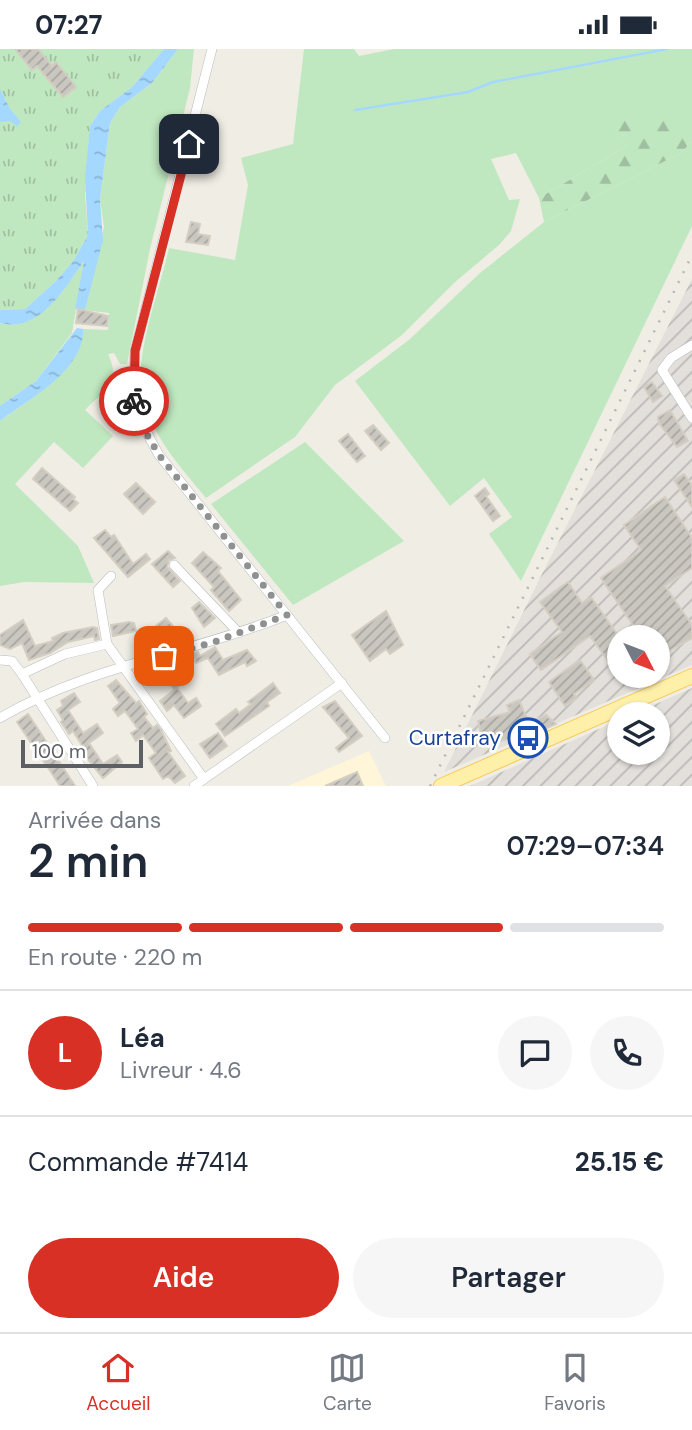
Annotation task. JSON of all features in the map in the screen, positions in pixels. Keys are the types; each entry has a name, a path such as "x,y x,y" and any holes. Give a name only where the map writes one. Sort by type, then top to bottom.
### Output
{"main road":[{"path":"441,786 692,676"}],"street":[{"path":"212,49 135,351 132,382 134,405 159,455 385,738"},
{"path":"692,345 671,358 662,370 692,418"},
{"path":"174,565 239,633"},
{"path":"111,576 99,590 107,643 204,779"},
{"path":"0,718 57,688 239,633 287,615"},
{"path":"22,674 65,654 107,643"},
{"path":"0,660 12,661 22,674 93,786"},
{"path":"194,786 342,683"}],"shaded area":[{"path":"692,279 692,665 670,674 670,625 607,625 607,688 639,688 444,772"},
{"path":"692,688 692,786 470,786 607,725 607,765 670,765 670,702 660,702"},
{"path":"369,751 386,786 288,786"}],"green space":[{"path":"0,49 164,49 132,87 100,111 90,126 85,194 88,235 74,260 56,281 25,309 0,310"},
{"path":"178,49 194,49 190,88 150,249 127,364 120,364 114,353 108,354 112,364 112,379 105,391 85,410 113,436 83,468 54,442 15,484 78,546 94,583 24,582 0,586 0,421 40,393 64,371 74,358 83,329 108,330 109,313 85,310 104,227 100,199 110,123 120,107 152,83"},
{"path":"304,49 354,49 359,56 394,49 692,49 692,118 591,118 627,146 539,198 516,153 491,159 509,200 520,199 511,231 402,335 335,385 295,437 206,498 164,444 148,414 141,381 146,333 169,248 235,260 248,185 241,158 293,144"},
{"path":"589,118 692,118 692,141 681,153 544,222 539,198 627,146"},
{"path":"692,141 692,226 521,581 489,534 512,517 484,478 450,506 355,381 410,339 480,273 544,222 681,153"},
{"path":"84,261 72,333 36,381 0,406 0,323 13,325 38,315 59,295"},
{"path":"305,442 404,541 293,605 211,504"}],"water":[{"path":"164,49 178,49 152,83 120,107 110,123 100,199 103,240 85,310 75,309 84,261 50,306 39,315 14,325 0,323 0,310 25,309 56,281 74,260 88,235 85,178 90,126 100,111 132,87"},
{"path":"0,89 10,109 21,122 17,126 10,121 0,122"},
{"path":"77,328 83,329 75,358 40,393 0,421 0,406 36,381"}],"building":[{"path":"15,49 38,49 52,66 56,62 76,87 63,97 37,66 32,70"},
{"path":"191,222 200,224 198,234 210,236 208,245 186,242"},
{"path":"78,309 108,316 107,326 76,323"},
{"path":"652,382 662,396 653,402 644,387"},
{"path":"670,410 688,441 677,447 659,423 658,417"},
{"path":"373,425 389,443 381,450 365,431"},
{"path":"348,434 365,456 357,462 339,441"},
{"path":"42,468 75,497 73,499 78,503 70,511 33,479"},
{"path":"684,474 692,485 692,507 674,480"},
{"path":"136,483 155,502 143,514 124,494"},
{"path":"485,488 489,494 486,496 500,516 493,521 475,496"},
{"path":"665,497 692,538 692,568 665,586 692,625 692,638 670,650 670,625 633,625 601,578 641,550 624,525"},
{"path":"105,530 111,537 114,535 133,564 146,554 150,559 128,577 94,538"},
{"path":"168,551 175,558 169,560 167,567 180,581 173,587 152,564"},
{"path":"203,552 221,568 218,571 241,600 229,611 211,590 214,587 192,563"},
{"path":"568,582 582,603 591,597 611,625 607,625 607,659 590,636 541,670 530,654 562,632 540,602"},
{"path":"199,602 215,618 204,627 192,608"},
{"path":"386,611 403,645 390,654 386,649 370,661 352,635"},
{"path":"166,618 177,631 167,639 156,626"},
{"path":"23,620 35,646 53,641 52,638 63,633 93,627 97,628 99,639 95,640 94,636 68,642 50,653 29,660 22,643 10,649 0,645 0,635"},
{"path":"134,623 136,631 113,636 111,625"},
{"path":"215,647 223,660 247,650 256,661 247,666 245,662 219,675 208,658 196,663 192,654 198,652 200,656"},
{"path":"580,660 594,680 574,694 577,698 565,706 549,682"},
{"path":"169,665 183,683 174,689 161,671"},
{"path":"116,680 136,703 139,701 147,714 144,717 153,728 157,725 161,730 171,751 168,752 185,776 175,783 168,776 163,779 149,758 156,753 143,735 136,741 131,733 138,729 125,711 118,716 113,709 120,703 108,686"},
{"path":"273,683 280,693 267,702 269,706 225,736 216,724 236,709 239,713 251,704 248,702"},
{"path":"177,688 188,703 196,698 201,706 184,718 174,705 167,711 160,701"},
{"path":"74,693 80,702 68,710 83,733 97,724 103,733 89,743 103,764 117,755 122,762 103,778 82,752 83,747 73,731 69,734 61,722 63,720 57,710 63,706 61,701"},
{"path":"519,700 529,723 546,715 556,724 522,739 518,731 507,734 508,739 484,745 478,721 510,712 507,705"},
{"path":"335,701 362,736 339,752 336,748 349,738 323,707"},
{"path":"28,714 75,786 60,786 17,722"},
{"path":"218,733 227,746 210,758 200,744"},
{"path":"357,772 363,786 325,786"}],"waterway":[{"path":"355,110 468,92 493,82 667,49"}],"railway":[{"path":"430,786 692,255"}],"way so far":[{"path":"134,401 143,428 159,455 287,615 214,642 164,656"}],"place":[{"name":"Curtafray","path":"528,738"}],"route":[{"path":"134,401 132,382 135,351 189,144"}]}
